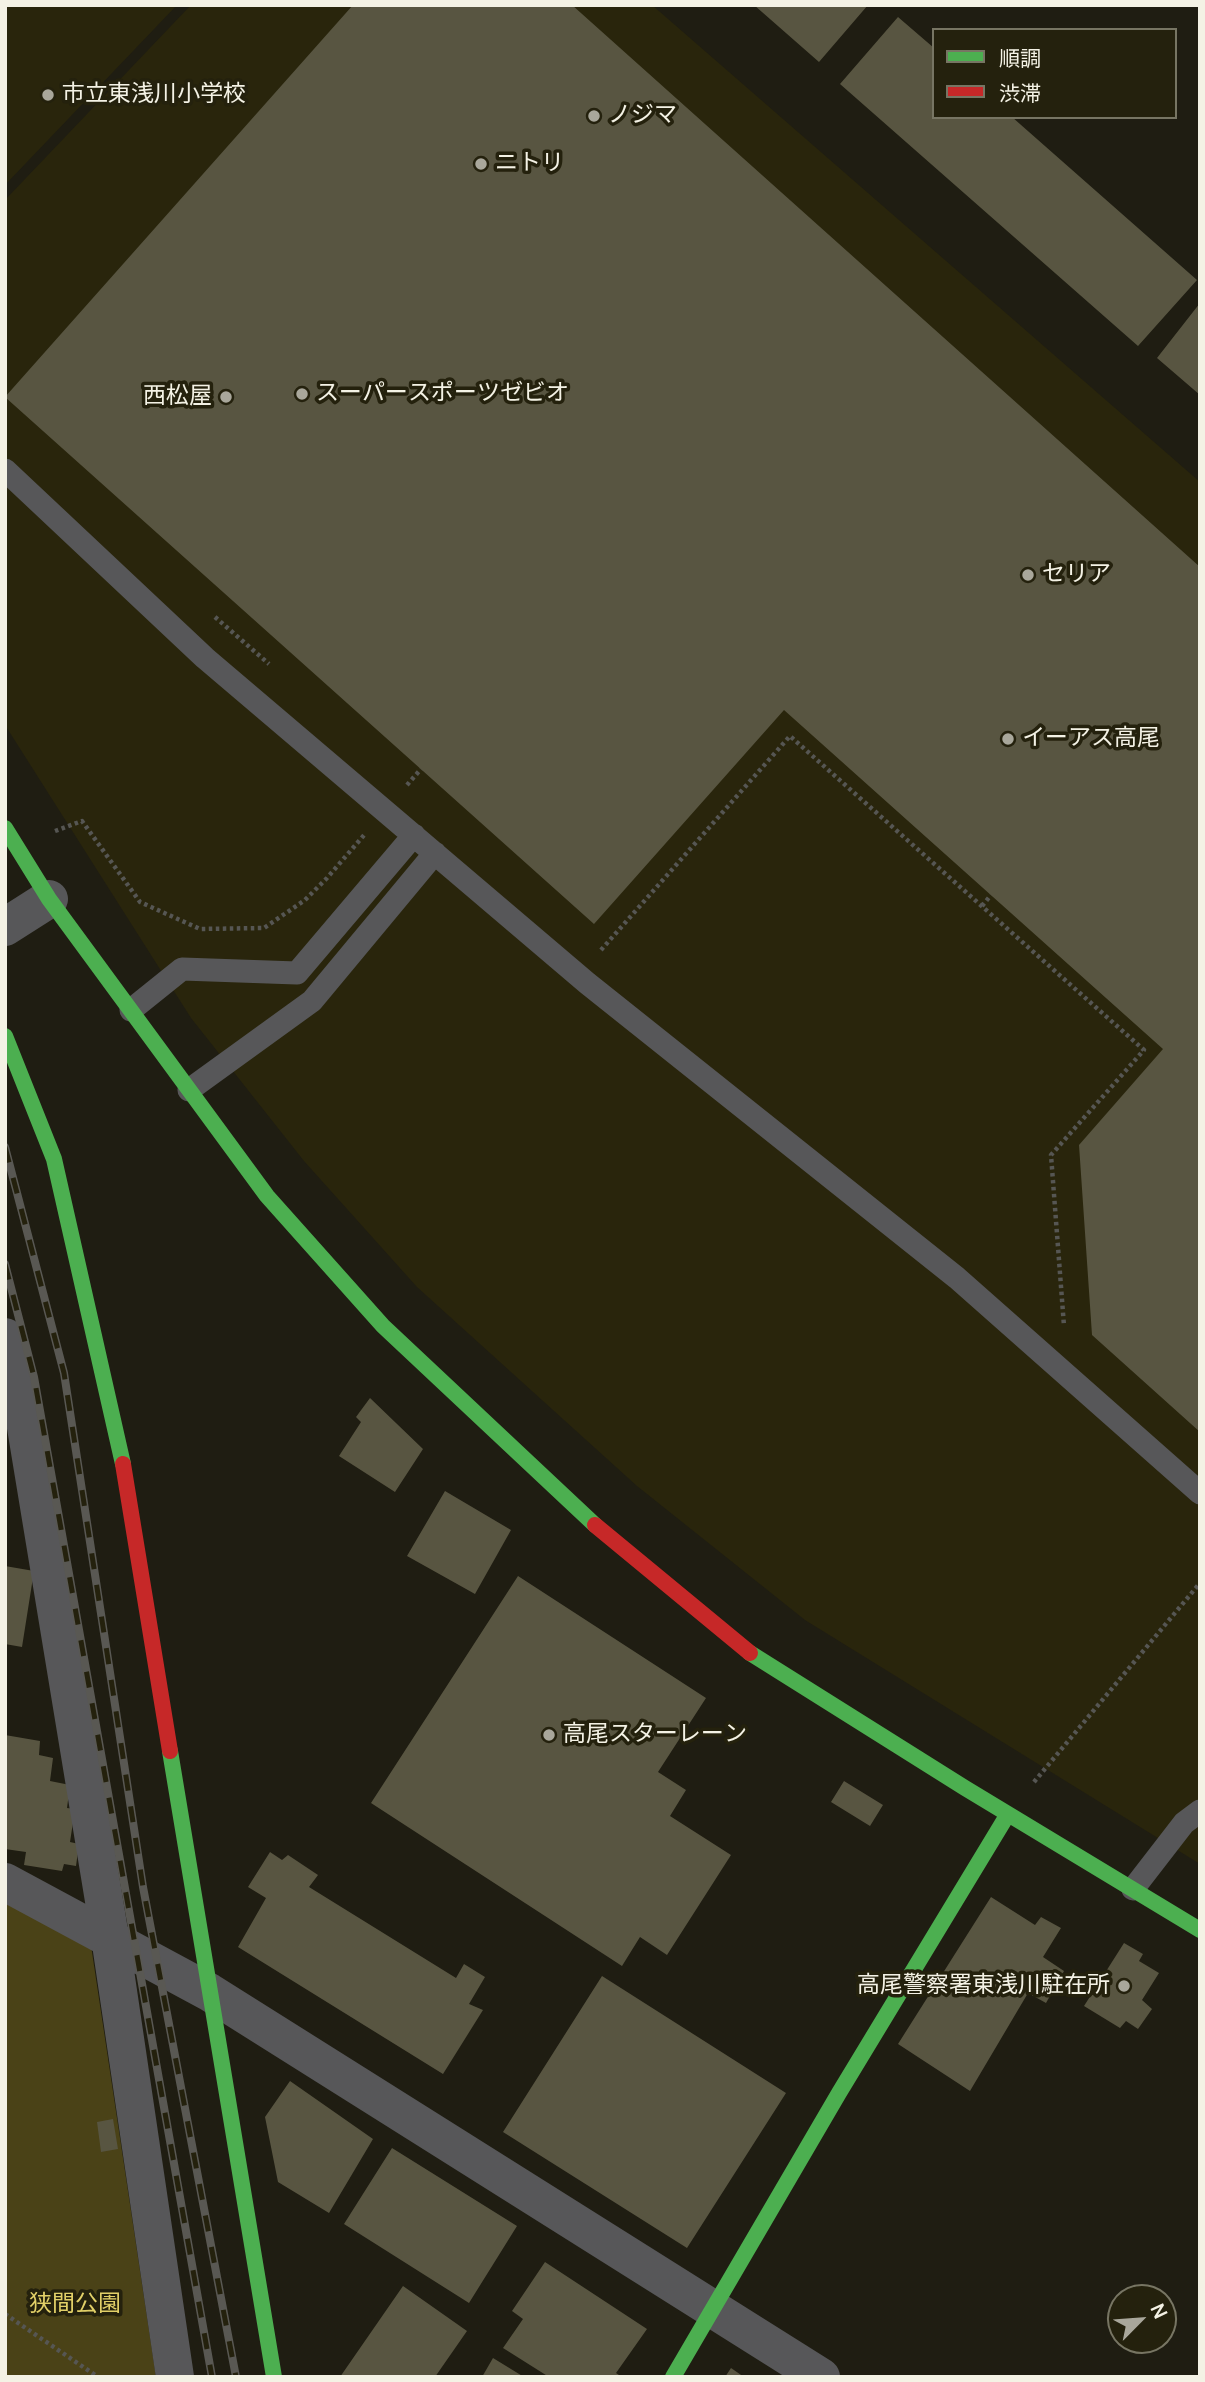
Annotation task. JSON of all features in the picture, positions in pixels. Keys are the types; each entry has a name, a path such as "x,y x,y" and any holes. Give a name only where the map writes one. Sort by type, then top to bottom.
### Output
{"street":[{"path":"5,828 49,899 267,1196 383,1326 604,1534 755,1657 1200,1930"},
{"path":"5,927 49,899"},
{"path":"5,1036 54,1159 120,1446 274,2377"},
{"path":"5,1337 20,1391 110,1937 175,2377"},
{"path":"673,2377 839,2093 1008,1814"},
{"path":"5,1882 209,1992 821,2377"}],"lane":[{"path":"5,470 205,658 587,983 957,1278 1200,1493"},
{"path":"131,1010 182,969 298,973 414,835"},
{"path":"189,1090 312,1001 435,853"},
{"path":"1133,1889 1184,1823 1200,1811"}],"path":[{"path":"212,614 274,668"},
{"path":"598,954 790,736 1144,1050 1051,1155 1063,1325 1073,1334"},
{"path":"54,831 82,821 140,902 201,929 264,928 312,892 421,769"},
{"path":"397,776 407,785"},
{"path":"982,906 991,895"},
{"path":"1032,1784 1200,1583"},
{"path":"5,2314 98,2377"}],"shaded area":[{"name":"市立東浅川小学校","path":"5,5 177,5 5,185"},
{"name":"イーアス高尾","path":"191,5 652,5 1200,482 1200,1864 805,1620 637,1486 417,1287 304,1161 191,1018 5,725 5,200"}],"green space":[{"name":"狭間公園","path":"5,1877 87,1919 156,2377 5,2377"}],"building":[{"name":"イーアス高尾","path":"353,5 572,5 1200,567 1200,1432 1092,1335 1079,1145 1163,1049 784,710 594,924 5,397"},
{"path":"754,5 868,5 819,62"},
{"path":"898,17 932,46 932,119 1014,119 1197,280 1138,346 840,84"},
{"path":"1200,303 1200,395 1157,358"},
{"path":"370,1398 423,1449 395,1492 339,1456 361,1422 356,1417"},
{"path":"445,1491 511,1530 475,1594 407,1556"},
{"path":"5,1566 34,1571 22,1647 5,1644"},
{"name":"高尾スターレーン","path":"518,1576 706,1698 658,1772 686,1790 670,1816 731,1855 667,1955 640,1937 622,1966 371,1803"},
{"path":"5,1735 40,1741 39,1755 53,1758 50,1781 70,1785 67,1808 75,1809 70,1842 79,1844 76,1866 64,1864 62,1871 24,1865 26,1852 5,1849"},
{"path":"844,1781 883,1805 870,1826 831,1802"},
{"path":"270,1852 282,1860 288,1855 318,1875 309,1887 456,1978 464,1964 485,1977 469,2004 483,2010 443,2074 238,1947 266,1898 248,1887"},
{"path":"991,1897 1035,1925 1041,1917 1061,1928 1043,1957 1064,1971 1046,2003 1028,1993 970,2091 898,2044"},
{"name":"高尾警察署東浅川駐在所","path":"1124,1943 1143,1954 1139,1961 1159,1973 1142,2000 1152,2009 1138,2029 1126,2021 1120,2028 1084,2006"},
{"path":"602,1976 786,2093 687,2248 503,2132"},
{"path":"290,2081 373,2139 329,2213 278,2182 265,2117"},
{"path":"113,2119 118,2149 101,2152 97,2122"},
{"path":"392,2148 517,2226 469,2303 344,2224"},
{"path":"545,2262 647,2329 616,2373 622,2377 549,2377 503,2348 523,2319 512,2311"},
{"path":"403,2286 467,2331 435,2377 340,2377"},
{"path":"493,2358 524,2377 482,2377"},
{"path":"731,2368 744,2377 725,2377"}],"railway":[{"path":"5,1147 64,1373 143,1887 236,2377"},
{"path":"5,1264 34,1377 212,2377"}],"traffic: fast":[{"path":"5,828 49,899 267,1196 383,1326 595,1525"},
{"path":"5,1036 54,1159 123,1464"},
{"path":"750,1653 965,1788 1200,1930"},
{"path":"170,1751 274,2377"},
{"path":"673,2377 839,2093 1008,1814"}],"traffic: jam":[{"path":"123,1464 170,1751"},
{"path":"595,1525 750,1653"}],"place":[{"name":"市立東浅川小学校","path":"48,95"},
{"name":"ノジマ","path":"594,116"},
{"name":"ニトリ","path":"481,164"},
{"name":"スーパースポーツゼビオ","path":"302,394"},
{"name":"西松屋","path":"226,397"},
{"name":"セリア","path":"1028,575"},
{"name":"イーアス高尾","path":"1008,739"},
{"name":"高尾スターレーン","path":"549,1735"},
{"name":"高尾警察署東浅川駐在所","path":"1124,1986"}]}
